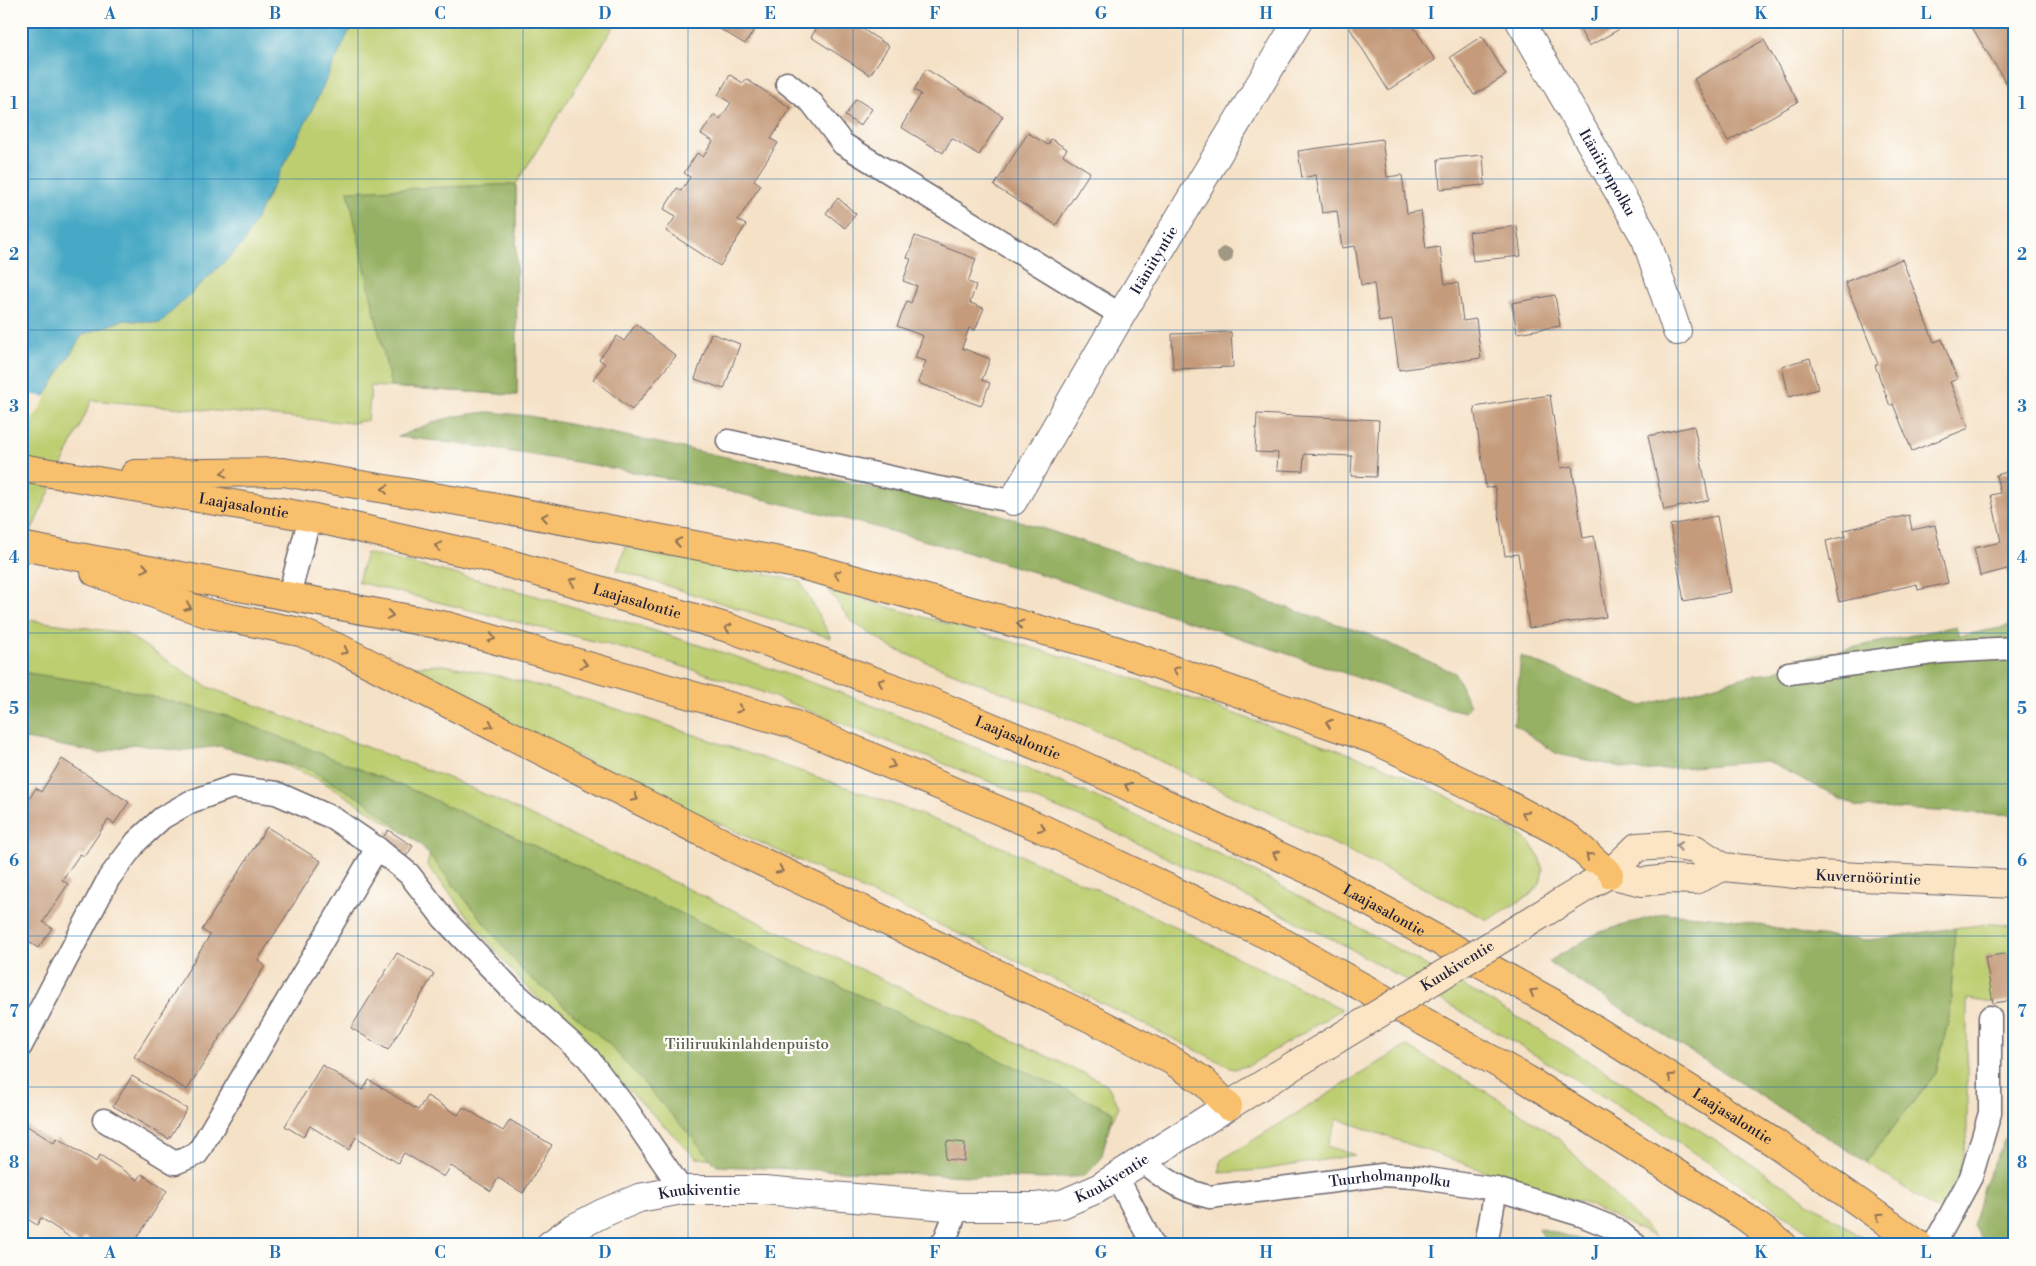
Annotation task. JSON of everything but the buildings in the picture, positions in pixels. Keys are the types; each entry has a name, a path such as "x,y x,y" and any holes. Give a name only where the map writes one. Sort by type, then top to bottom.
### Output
{"main road":[{"name":"Laajasalontie","path":"21,468 310,517 486,557 732,629 926,700 1069,759 1320,874 1552,1003 1775,1143 1919,1245"},
{"path":"63,474 283,472 476,504 801,565 1115,650 1375,740 1488,794 1568,837 1599,880"},
{"path":"25,546 447,626 794,724 1043,829 1293,947 1526,1079 1744,1216 1783,1245"},
{"path":"25,546 206,613 300,632 343,650 724,843 1088,1017 1173,1061 1202,1081 1228,1106"},
{"name":"Kuvernöörintie","path":"1599,880 1642,882 1668,879 1695,880 1723,867 1795,874 2015,884"},
{"name":"Kuukiventie","path":"1228,1106 1599,880"}],"street":[{"name":"Itäniityntie","path":"1013,501 1121,315 1298,21"},
{"name":"Itäniitynpolku","path":"1520,21 1646,239 1677,331"},
{"name":"Kuukiventie","path":"550,1245 603,1213 639,1198 682,1190 764,1190 958,1207 1036,1207 1062,1204 1081,1197 1117,1177 1228,1106"}],"lane":[{"path":"787,83 812,103 843,144 1121,315"},
{"path":"728,441 934,487 1013,501"},
{"path":"289,595 310,517"},
{"path":"1789,673 1940,652 2015,648"},
{"path":"21,1046 109,878 137,841 162,818 190,802 232,787 276,793 333,818 377,848 408,874 444,919 511,989 588,1058 628,1111 682,1190"},
{"path":"104,1120 175,1163 197,1154 377,848"},
{"path":"1934,1245 1972,1178 1990,1113 1990,1017"},
{"name":"Tuurholmanpolku","path":"1142,1161 1165,1180 1189,1193 1210,1197 1294,1188 1382,1175 1415,1177 1496,1189 1581,1215 1616,1229 1636,1245"},
{"path":"1117,1177 1153,1245"},
{"path":"1486,1245 1496,1189"},
{"path":"940,1245 944,1242 958,1207"}],"green space":[{"path":"277,21 617,21 516,184 517,395 371,386 368,420 352,423 92,400 21,553 21,435 82,335 123,320 160,323"},
{"path":"516,184 517,395 391,387 348,191"},
{"path":"490,412 530,416 998,514 1368,634 1455,673 1470,706 1465,712 1444,707 1230,635 1015,566 797,507 687,483 576,462 398,437 442,420"},
{"path":"626,546 800,581 831,638 617,570"},
{"path":"366,553 484,581 636,625 749,661 844,694 1089,794 1234,861 1356,926 1511,1013 1692,1125 1874,1245 1828,1245 1681,1144 1499,1033 1344,945 1100,825 749,687 629,650 358,582"},
{"path":"828,590 1097,666 1376,763 1423,784 1516,832 1530,843 1539,857 1543,870 1540,884 1530,895 1488,920 1349,851 1084,725 894,649 851,621"},
{"name":"Tiiliruukinlahdenpuisto","path":"21,619 125,633 208,687 456,781 1107,1084 1119,1107 1086,1169 1018,1173 696,1158 517,977 427,865 431,850 320,780 152,711 21,677"},
{"path":"2015,625 2015,815 1858,807 1767,761 1641,771 1557,754 1514,724 1521,656 1642,706 1748,676 1771,673 1803,658 1956,626 1959,636"},
{"path":"445,665 551,689 620,710 817,777 940,822 1064,874 1342,1009 1250,1065 1234,1069 999,952 645,790 403,670 417,666"},
{"name":"Tiiliruukinlahdenpuisto","path":"21,672 108,685 230,717 417,792 1113,1112 1101,1159 1084,1176 1047,1179 717,1166 609,1044 523,971 422,846 366,802 307,768 267,760 220,746 180,751 133,744 100,753 26,739 21,745"},
{"path":"1666,913 1732,919 1808,935 1868,940 1955,928 1950,1013 1936,1073 1866,1162 1548,962 1599,932"},
{"path":"1988,924 2015,925 2015,952 1986,957 1993,1003 1967,999 1967,1138 1958,1177 1939,1211 1866,1162 1936,1073 1950,1013 1955,928"},
{"path":"1406,1046 1502,1101 1559,1139 1655,1237 1583,1202 1535,1189 1338,1119 1327,1146 1355,1155 1262,1170 1220,1173 1221,1160"},
{"path":"2015,1117 2015,1245 1986,1245 1973,1225 1983,1187"},
{"path":"1539,1228 1599,1245 1547,1245"}],"water":[{"path":"21,21 354,21 310,114 243,244 160,323 123,320 82,335 21,435"}],"pier":[{"path":"21,393 47,397 21,437"}]}
